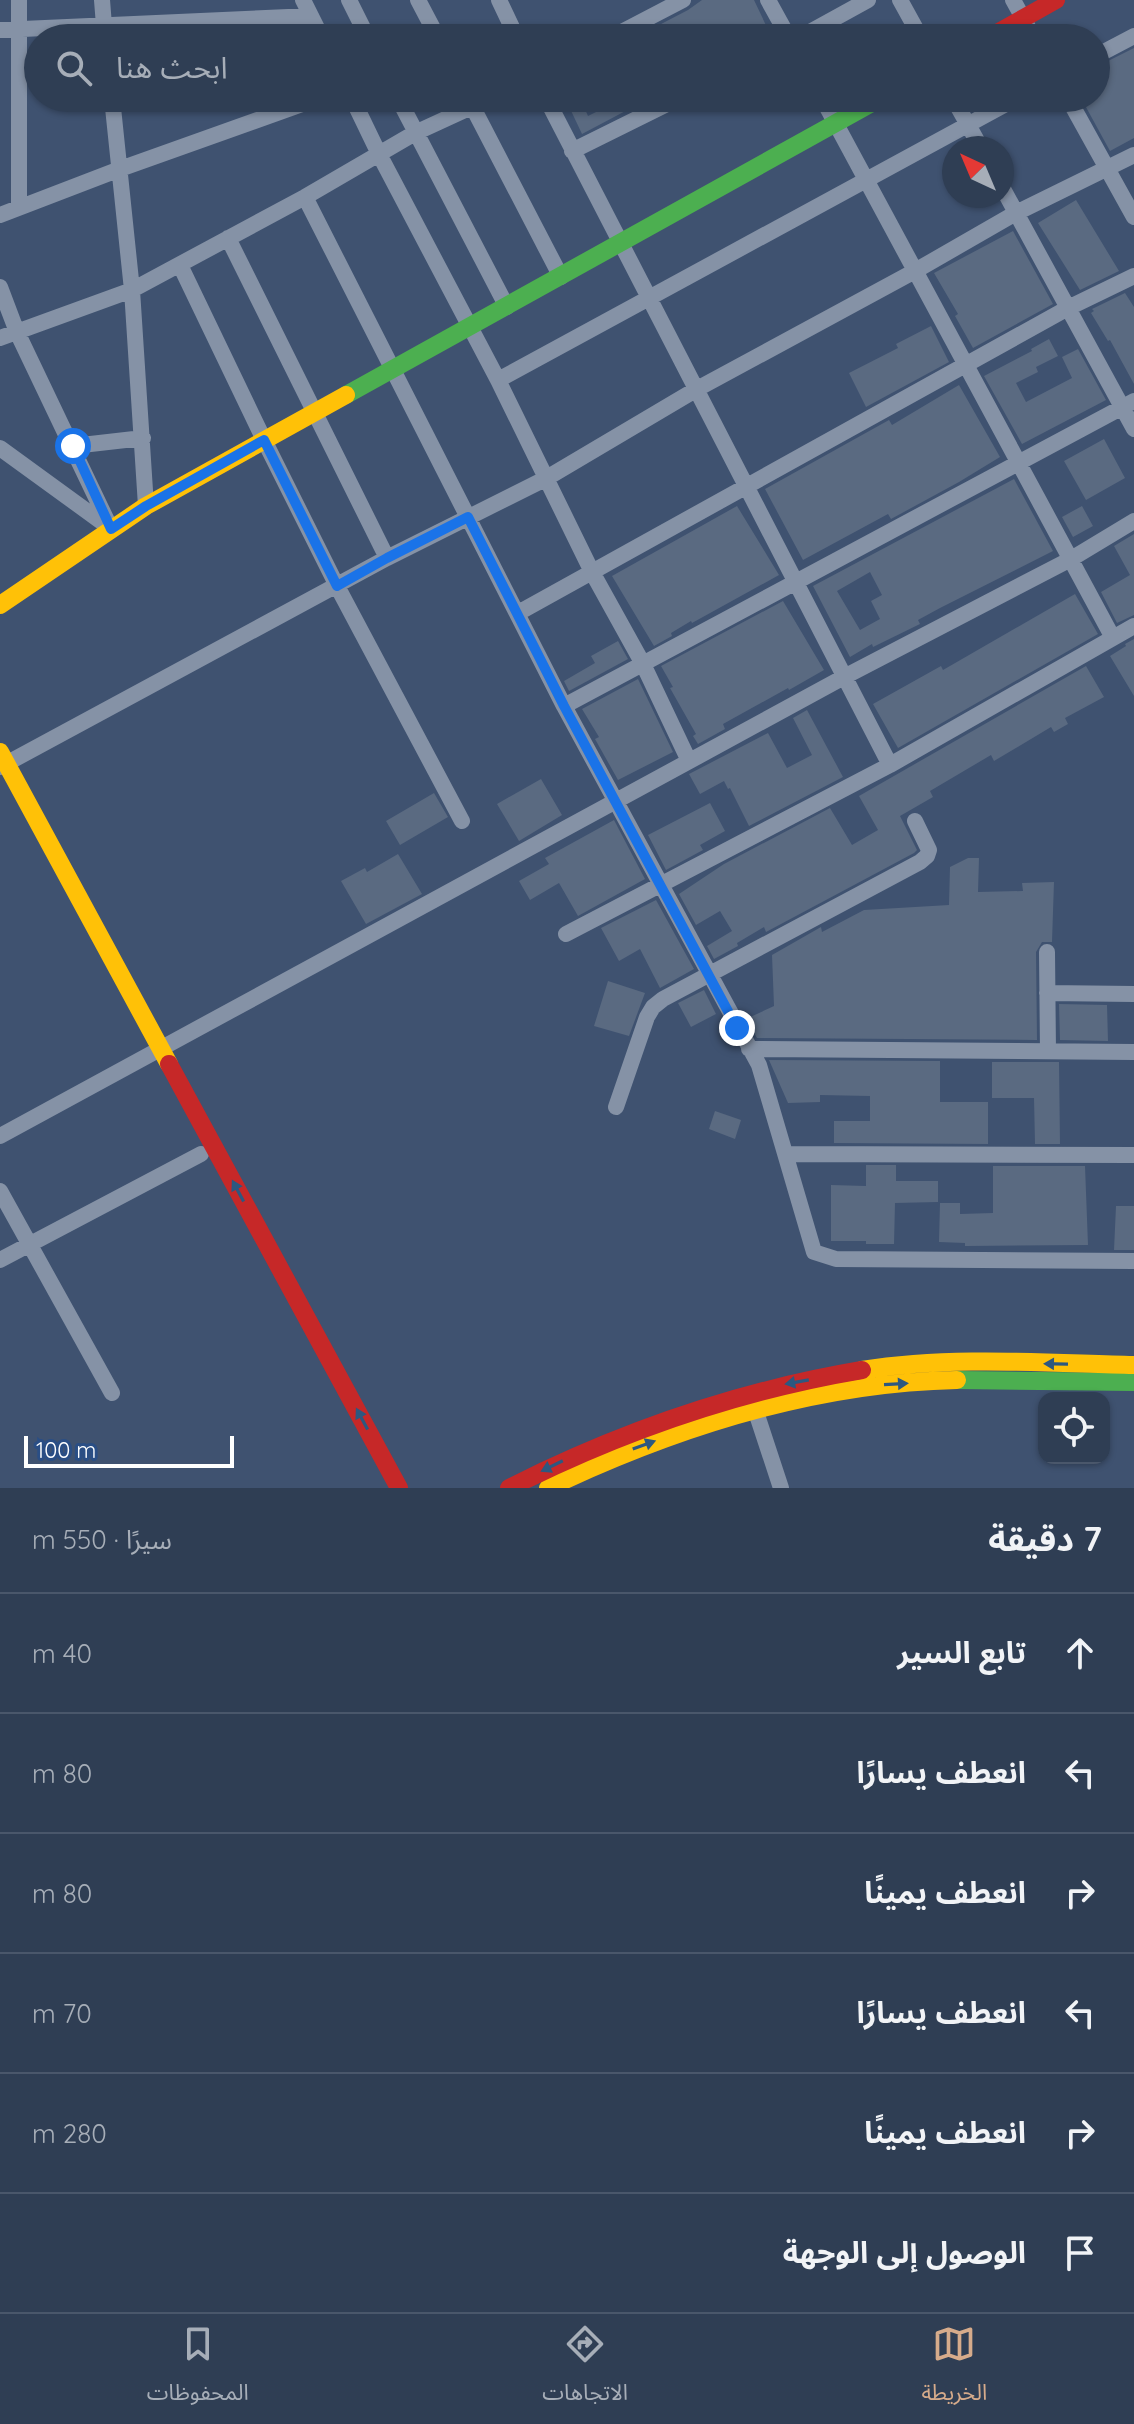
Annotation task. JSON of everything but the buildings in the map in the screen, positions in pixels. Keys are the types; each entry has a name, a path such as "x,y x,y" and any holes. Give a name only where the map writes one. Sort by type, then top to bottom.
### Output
{"street":[{"path":"19,0 19,207"},
{"path":"102,0 104,24"},
{"path":"303,0 315,24"},
{"path":"349,0 361,24"},
{"path":"418,0 431,24"},
{"path":"499,0 510,24"},
{"path":"637,24 683,0"},
{"path":"768,0 781,24"},
{"path":"824,24 868,0"},
{"path":"900,0 913,24"},
{"path":"1013,0 1026,24"},
{"path":"1012,24 1056,0"},
{"path":"208,24 311,16"},
{"path":"0,30 24,29"},
{"path":"1110,49 1134,36"},
{"path":"114,112 132,290 146,506"},
{"path":"0,215 280,112"},
{"path":"359,112 498,380 592,572 643,664 689,761"},
{"path":"405,112 507,307"},
{"path":"0,338 132,290 305,197 452,112"},
{"path":"475,112 561,277"},
{"path":"553,112 890,765"},
{"path":"572,151 651,112"},
{"path":"830,112 1113,638"},
{"path":"0,605 146,506 856,112"},
{"path":"961,112 974,136"},
{"path":"498,380 992,112"},
{"path":"1076,112 1134,217"},
{"path":"381,1488 201,1154 154,1052 2,761 387,558 545,479 697,389 1016,213 1134,155"},
{"path":"305,197 614,802 759,1065 814,1252 836,1259 1134,1261"},
{"path":"1013,208 1068,308 1128,404 1134,429"},
{"path":"228,238 387,558"},
{"path":"180,265 337,586 462,821"},
{"path":"518,613 1068,308 1134,276"},
{"path":"0,287 17,332 111,529"},
{"path":"564,706 1128,404"},
{"path":"73,446 143,438"},
{"path":"0,448 111,529"},
{"path":"0,1136 844,677 1071,559 1134,521"},
{"path":"566,934 890,765 1134,626"},
{"path":"0,783 399,1488"},
{"path":"616,1107 653,1007 708,974 920,862 929,850 915,821"},
{"path":"1047,952 1048,1051"},
{"path":"1047,993 1134,994"},
{"path":"749,1049 1134,1052"},
{"path":"0,1260 201,1154"},
{"path":"786,1154 1134,1155"},
{"path":"0,1191 112,1393"},
{"path":"509,1488 612,1438 771,1386 867,1369 952,1362 1134,1365"},
{"path":"548,1488 633,1449 755,1409 871,1385 949,1380 1134,1382"},
{"path":"755,1409 781,1488"}],"traffic: fast":[{"path":"346,395 856,112"},
{"path":"957,1380 1134,1382"}],"traffic: slow":[{"path":"0,605 146,506 346,395"},
{"path":"0,752 169,1064"},
{"path":"862,1370 964,1362 1134,1365"},
{"path":"548,1488 646,1446 746,1412 850,1390 957,1380"}],"traffic: jam":[{"path":"1013,24 1056,0"},
{"path":"169,1064 399,1488"},
{"path":"509,1488 594,1448 681,1416 770,1389 862,1370"}],"route":[{"path":"73,446 111,529 264,440 337,586 468,517 614,802 737,1028"}]}
